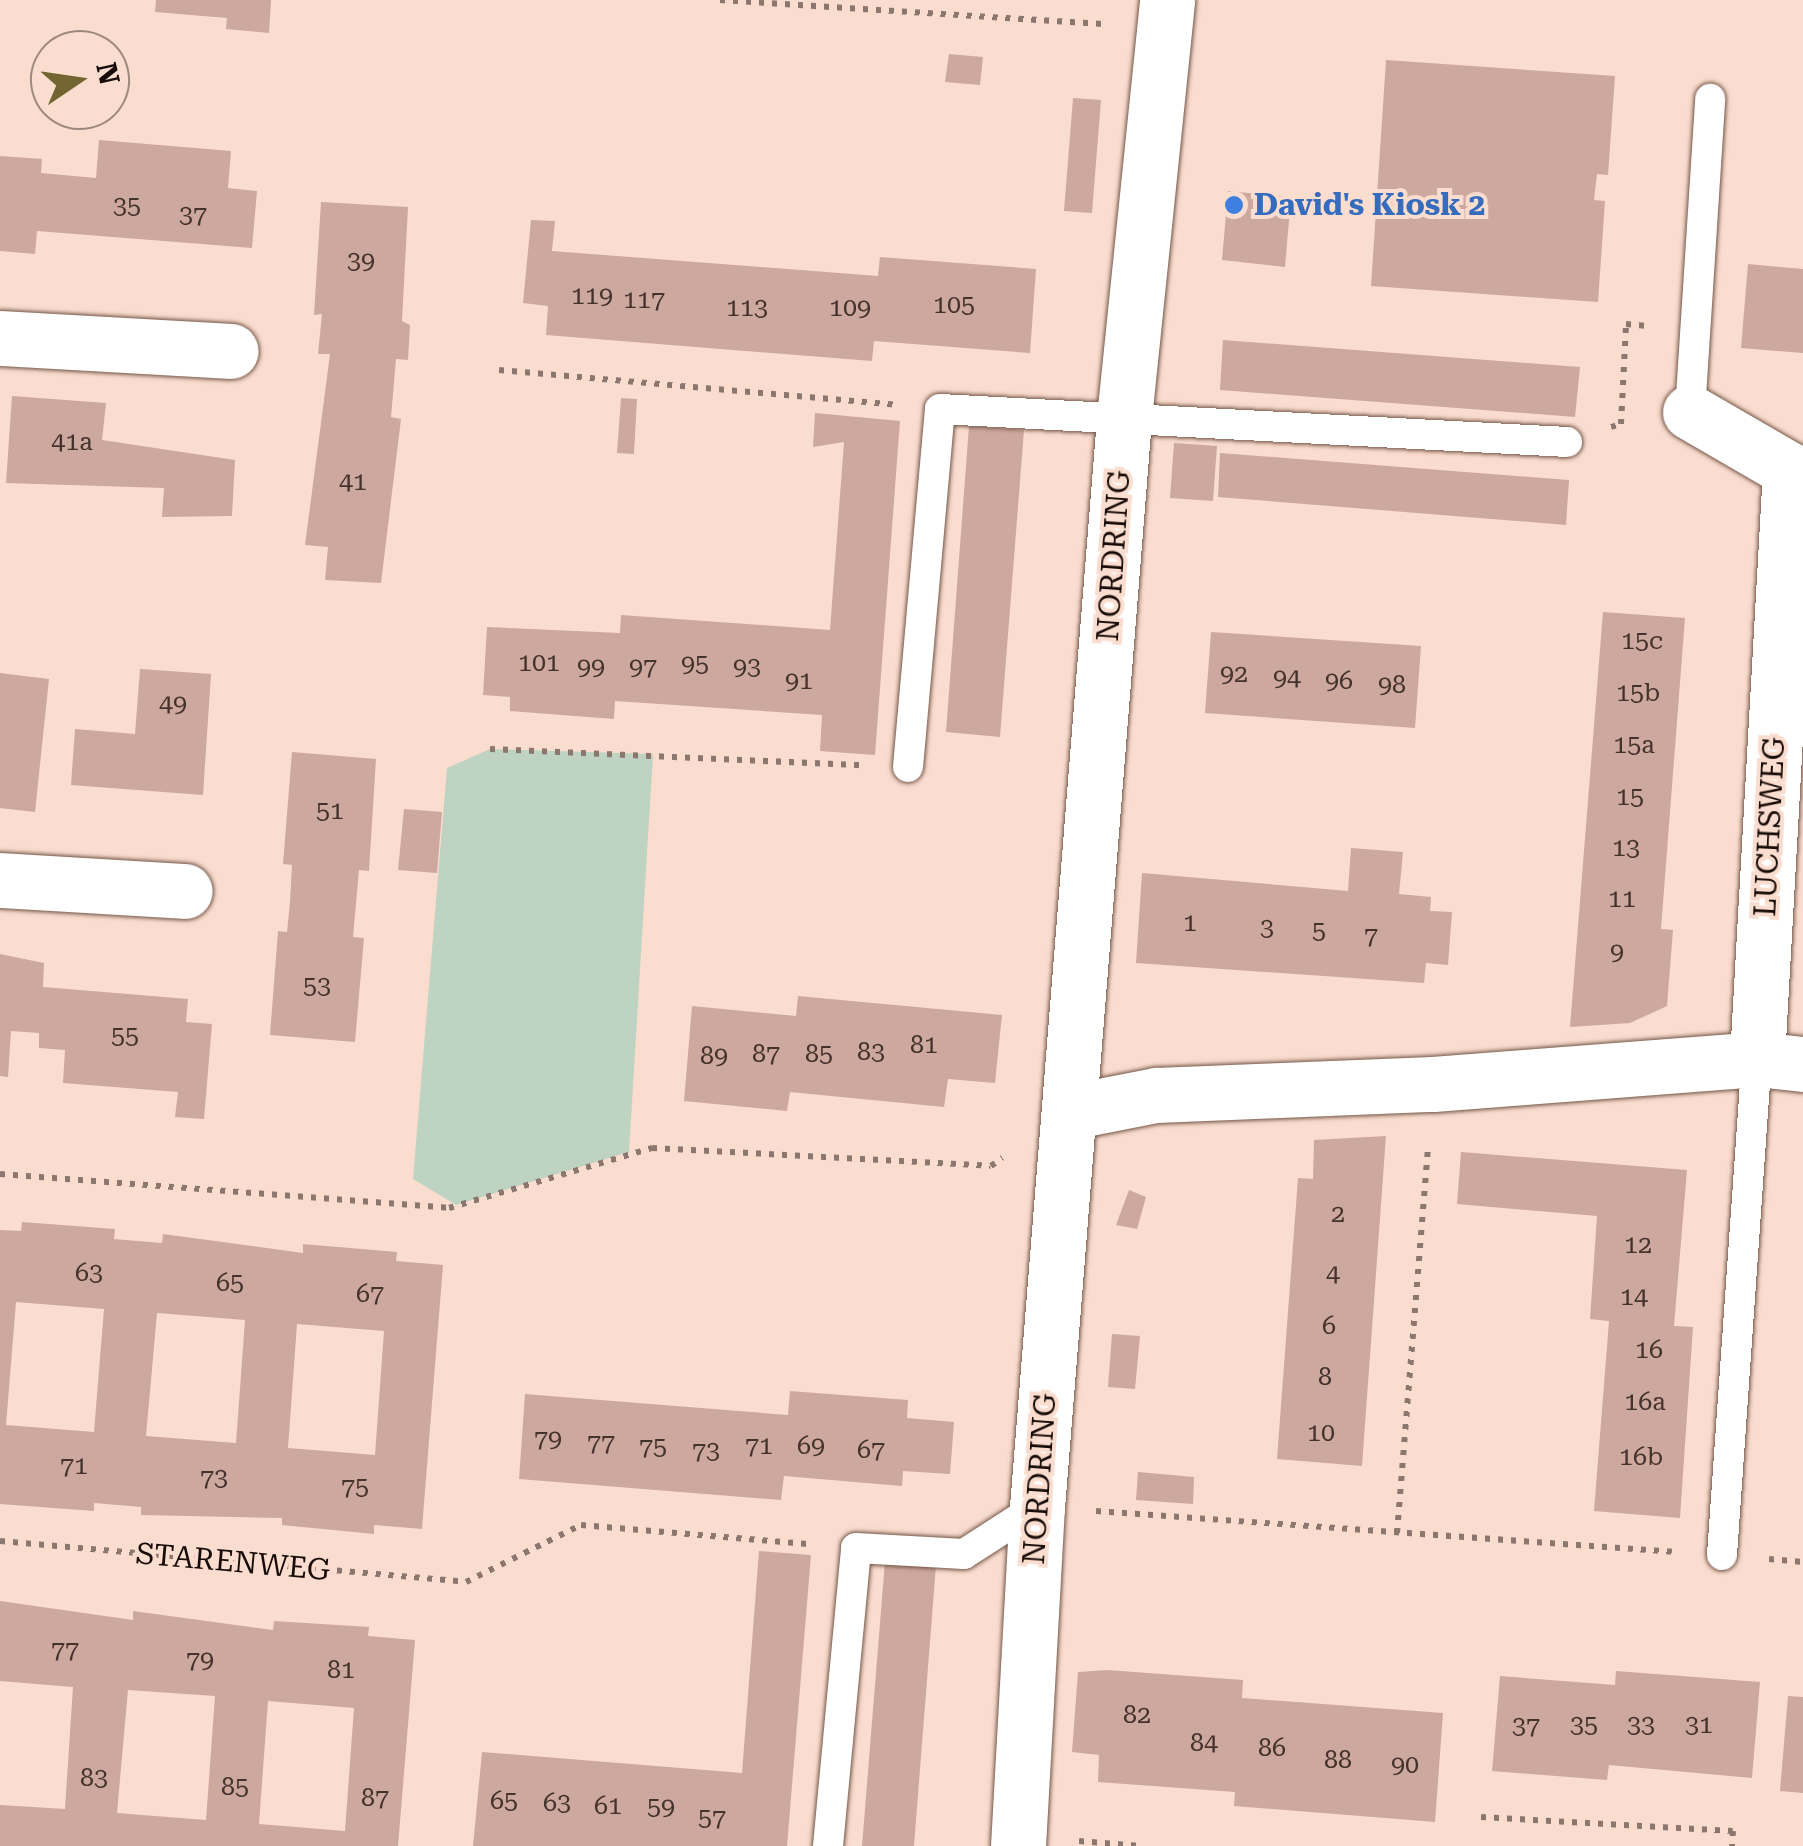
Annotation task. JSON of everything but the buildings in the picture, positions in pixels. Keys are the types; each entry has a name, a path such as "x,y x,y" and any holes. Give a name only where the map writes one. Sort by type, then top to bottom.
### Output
{"street":[{"name":"NORDRING","path":"1018,1846 1037,1507 1124,418 1165,14"},
{"path":"0,338 231,351"},
{"name":"LUCHSWEG","path":"1690,412 1796,471 1780,1062"},
{"path":"0,880 185,891"},
{"path":"1069,1112 1156,1095 1433,1084 1780,1062"}],"lane":[{"path":"1690,412 1710,98"},
{"path":"908,767 940,408 1567,442"},
{"path":"1722,1556 1780,1062"},
{"path":"828,1846 856,1548 964,1554 1037,1507"}],"path":[{"path":"720,0 1165,14"},
{"path":"1567,442 1621,424 1626,324 1698,329"},
{"path":"499,370 940,408"},
{"path":"490,749 908,767"},
{"path":"1398,1533 1433,1084"},
{"path":"0,1174 449,1208 652,1148 991,1166 1069,1112"},
{"path":"1037,1507 1803,1562"},
{"name":"STARENWEG","path":"0,1541 466,1582 581,1524 856,1548"},
{"path":"1482,1817 1733,1831 1732,1846"}],"green space":[{"path":"490,749 653,754 629,1152 456,1205 413,1179 447,768"}],"place":[{"name":"David's Kiosk 2","path":"1234,205"}]}
